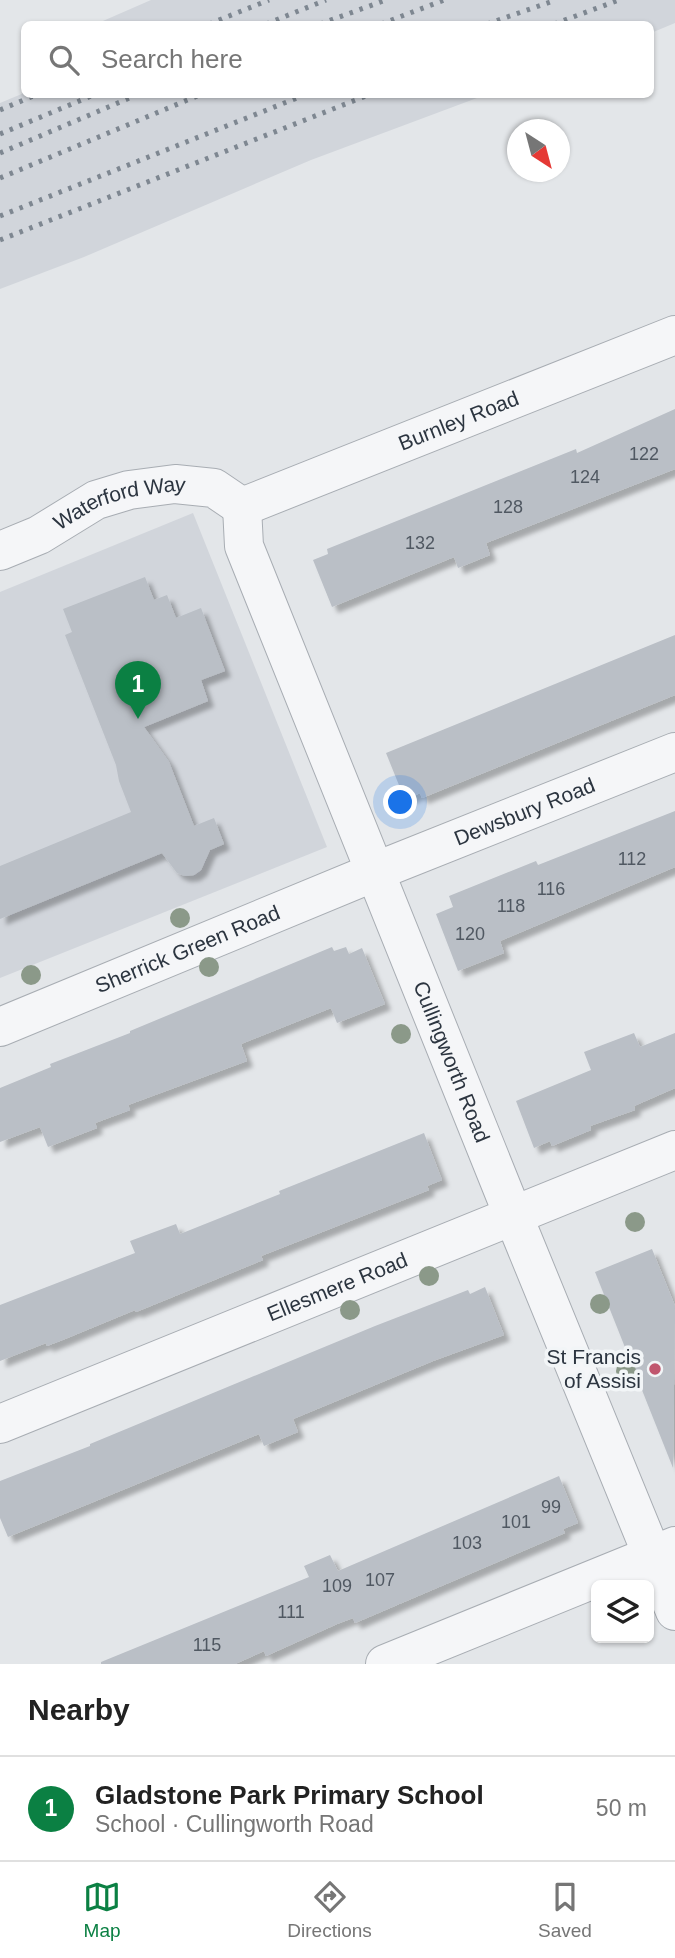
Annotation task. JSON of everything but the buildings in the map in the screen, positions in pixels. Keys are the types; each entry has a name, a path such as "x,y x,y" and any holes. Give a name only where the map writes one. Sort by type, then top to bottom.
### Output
{"street":[{"name":"Burnley Road","path":"242,508 675,335"},
{"name":"Waterford Way","path":"0,551 39,535 96,500 129,490 175,484 203,486 214,488 242,508"},
{"name":"Cullingworth Road","path":"242,508 244,546 513,1215 664,1551 675,1611"},
{"name":"Dewsbury Road","path":"375,872 675,752"},
{"name":"Sherrick Green Road","path":"0,1027 375,872"},
{"name":"Ellesmere Road","path":"0,1424 675,1150"},
{"path":"385,1664 664,1551"}],"shaded area":[{"path":"151,0 675,0 675,23 654,32 654,21 103,21"},
{"path":"21,94 21,98 477,98 311,160 84,257 0,289 0,103"},
{"path":"193,513 327,847 0,978 0,592"}],"railway":[{"path":"216,21 269,0"},
{"path":"274,21 326,0"},
{"path":"328,21 386,0"},
{"path":"389,21 444,0"},
{"path":"496,21 556,0"},
{"path":"562,21 619,0"},
{"path":"0,110 28,98"},
{"path":"0,134 86,98"},
{"path":"0,153 130,98"},
{"path":"0,178 192,98"},
{"path":"0,216 297,98"},
{"path":"0,240 361,98"}],"place":[{"name":"Gladstone Park Primary School","path":"138,719"},
{"name":"St Francis of Assisi","path":"655,1369"}]}
